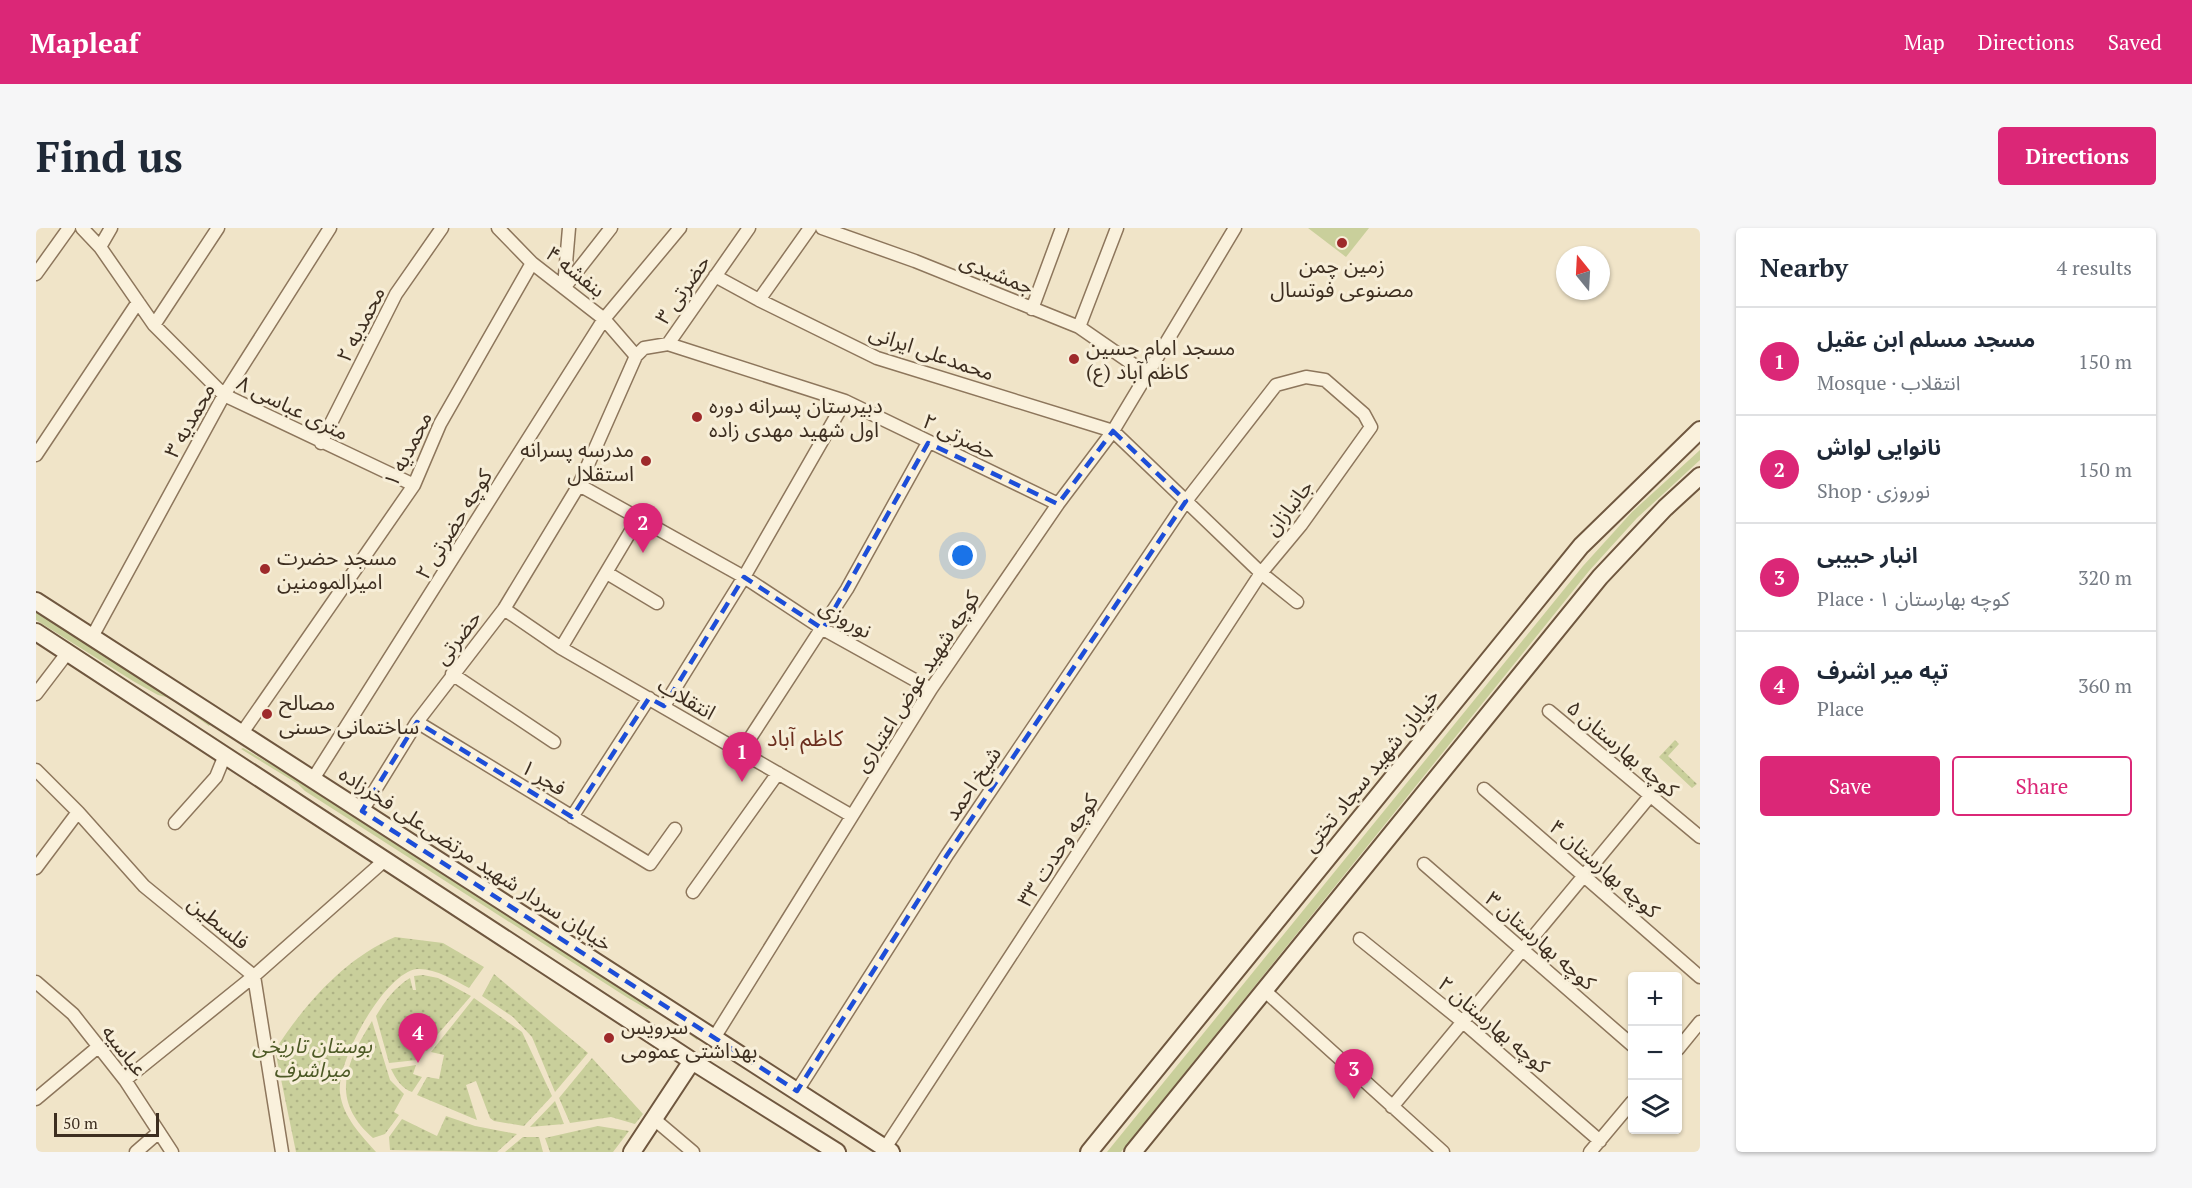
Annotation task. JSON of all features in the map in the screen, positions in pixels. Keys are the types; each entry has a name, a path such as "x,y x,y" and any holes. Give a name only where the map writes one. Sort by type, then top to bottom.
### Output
{"main road":[{"name":"خیابان شهید سجاد تختی","path":"1089,1152 1581,546 1700,430"},
{"path":"1133,1152 1600,577 1665,508 1700,476"},
{"name":"خیابان سردار شهید مرتضی‌علی فخرزاده","path":"36,601 888,1150"},
{"path":"36,632 692,1061 837,1152"},
{"path":"225,755 242,733"},
{"path":"632,1152 692,1061"}],"street":[{"path":"36,274 69,228"},
{"name":"۸ متری عباسی","path":"82,228 100,247 154,325 224,395 321,443 414,485"},
{"path":"100,247 111,228"},
{"path":"154,325 218,228"},
{"name":"محمدیه ۳","path":"92,637 224,395 330,228"},
{"name":"محمدیه ۲","path":"321,443 396,294 442,228"},
{"name":"بنفشه ۴","path":"498,228 532,263 604,319 636,356"},
{"path":"564,288 569,228"},
{"path":"564,288 611,228"},
{"name":"کوچه حضرتی ۲","path":"313,779 604,319 680,228"},
{"name":"حضرتی ۳","path":"668,344 749,228"},
{"path":"759,300 810,228"},
{"name":"جمشیدی","path":"822,228 915,261 1079,327 1147,375"},
{"path":"1032,309 1062,228"},
{"path":"1079,327 1117,228"},
{"name":"کوچه شهید عوض اعتباری","path":"714,1038 931,688 1058,504 1113,431 1234,228"},
{"name":"محمدیه ۱","path":"242,733 414,485 440,424 532,263"},
{"name":"محمدعلی ایرانی","path":"715,276 877,358 1113,431"},
{"path":"36,455 138,302"},
{"path":"636,356 644,348 668,344"},
{"name":"حضرتی ۲","path":"668,344 845,401 1058,504"},
{"name":"حضرتی","path":"362,811 417,722 504,609 579,485 636,356"},
{"name":"جانبازان","path":"1186,501 1276,385 1306,377 1325,380 1364,414 1371,427 1301,525 1261,573"},
{"path":"664,706 744,577 845,401"},
{"path":"1113,431 1261,573 1296,602"},
{"path":"741,752 823,629 928,443"},
{"name":"نوروزی","path":"579,485 744,577 823,629 931,688"},
{"name":"شیخ احمد","path":"797,1091 947,855 1186,501"},
{"path":"561,648 638,519"},
{"path":"607,573 657,603"},
{"name":"کوچه وحدت ۳۳","path":"888,1150 1261,573"},
{"name":"انتقلاب","path":"504,609 561,648 852,816"},
{"path":"36,694 68,652"},
{"path":"452,674 554,742"},
{"path":"572,817 649,698"},
{"name":"کوچه بهارستان ۵","path":"1550,711 1700,837"},
{"name":"فجر ۱","path":"417,722 650,864 675,829"},
{"path":"175,824 216,777 225,755"},
{"name":"فلسطین","path":"36,770 78,812 144,886 254,976 282,1152"},
{"path":"693,892 778,773"},
{"name":"کوچه بهارستان ۴","path":"1484,789 1700,976"},
{"path":"1392,1107 1650,796"},
{"path":"36,868 78,812"},
{"path":"125,1080 254,976 385,860"},
{"name":"کوچه بهارستان ۳","path":"1424,864 1628,1042"},
{"name":"کوچه بهارستان ۲","path":"1360,939 1463,1022 1600,1141"},
{"name":"عباسیه","path":"36,982 73,1014 125,1080 172,1152"},
{"path":"1265,991 1443,1152"},
{"path":"1682,1043 1700,1022"},
{"path":"36,1099 98,1047"},
{"path":"1590,1152 1628,1107"},
{"path":"654,1119 693,1152"},
{"path":"136,1152 159,1132"}],"highlighted area":[{"path":"1113,431 1186,501 947,855 797,1091 362,811 417,722 572,817 649,698 664,706 744,577 823,629 928,443 1058,504"}],"green space":[{"name":"زمین چمن مصنوعی فوتسال","path":"1308,228 1369,228 1346,257"},
{"path":"1700,450 1700,460 1637,518 1589,571 1121,1152 1107,1152 1583,566 1632,512"},
{"path":"36,611 211,723 209,726 170,698 158,695 133,681 36,620"},
{"path":"1675,740 1679,744 1668,756 1697,784 1692,788 1659,757"},
{"path":"243,748 346,808 680,1023 699,1038 697,1040 658,1010 647,1009 628,998 305,791 298,784 241,749"},
{"name":"بوستان تاریخی میراشرف","path":"395,937 443,943 484,967 469,988 431,970 417,969 404,974 390,986 365,1021 346,1061 340,1093 349,1118 376,1152 296,1152 275,1050 299,1016 327,984 359,957"},
{"path":"494,974 588,1053 555,1092 532,1037 513,1017 482,996"},
{"name":"بوستان تاریخی میراشرف","path":"414,976 438,978 471,996 438,1034 427,1051 419,1050 417,1060 389,1063 376,1016 400,986 410,978 413,990 416,990"},
{"name":"بوستان تاریخی میراشرف","path":"474,998 522,1032 552,1096 524,1126 494,1121 490,1118 476,1081 466,1085 477,1120 417,1095 427,1077 439,1079 444,1055 431,1052"},
{"name":"بوستان تاریخی میراشرف","path":"372,1021 390,1080 404,1094 394,1112 399,1115 385,1134 373,1138 359,1123 346,1095 349,1066"},
{"path":"592,1058 643,1114 635,1124 611,1117 570,1123 559,1098"},
{"name":"بوستان تاریخی میراشرف","path":"416,1065 413,1074 422,1077 412,1092 402,1086 391,1069"},
{"path":"555,1101 564,1124 530,1127"},
{"name":"بوستان تاریخی میراشرف","path":"446,1116 475,1126 517,1134 497,1152 390,1150 389,1137 402,1119 437,1136"},
{"path":"598,1126 629,1131 613,1152 550,1152 545,1138"},
{"path":"523,1137 539,1137 543,1152 505,1152"}],"place":[{"name":"زمین چمن مصنوعی فوتسال","path":"1342,243"},
{"name":"مسجد امام حسین (ع) کاظم آباد","path":"1074,359"},
{"name":"دبیرستان پسرانه دوره اول شهید مهدی زاده","path":"697,417"},
{"name":"مدرسه پسرانه استقلال","path":"646,461"},
{"name":"نانوایی لواش","path":"643,553"},
{"name":"مسجد حضرت امیرالمومنین","path":"265,569"},
{"name":"مصالح ساختمانی حسنی","path":"267,714"},
{"name":"مسجد مسلم ابن عقیل","path":"742,782"},
{"name":"سرویس بهداشتی عمومی","path":"609,1038"},
{"name":"تپه میر اشرف","path":"418,1063"},
{"name":"انبار حبیبی","path":"1354,1099"}],"district":[{"name":"کاظم آباد","path":"805,737"}]}
